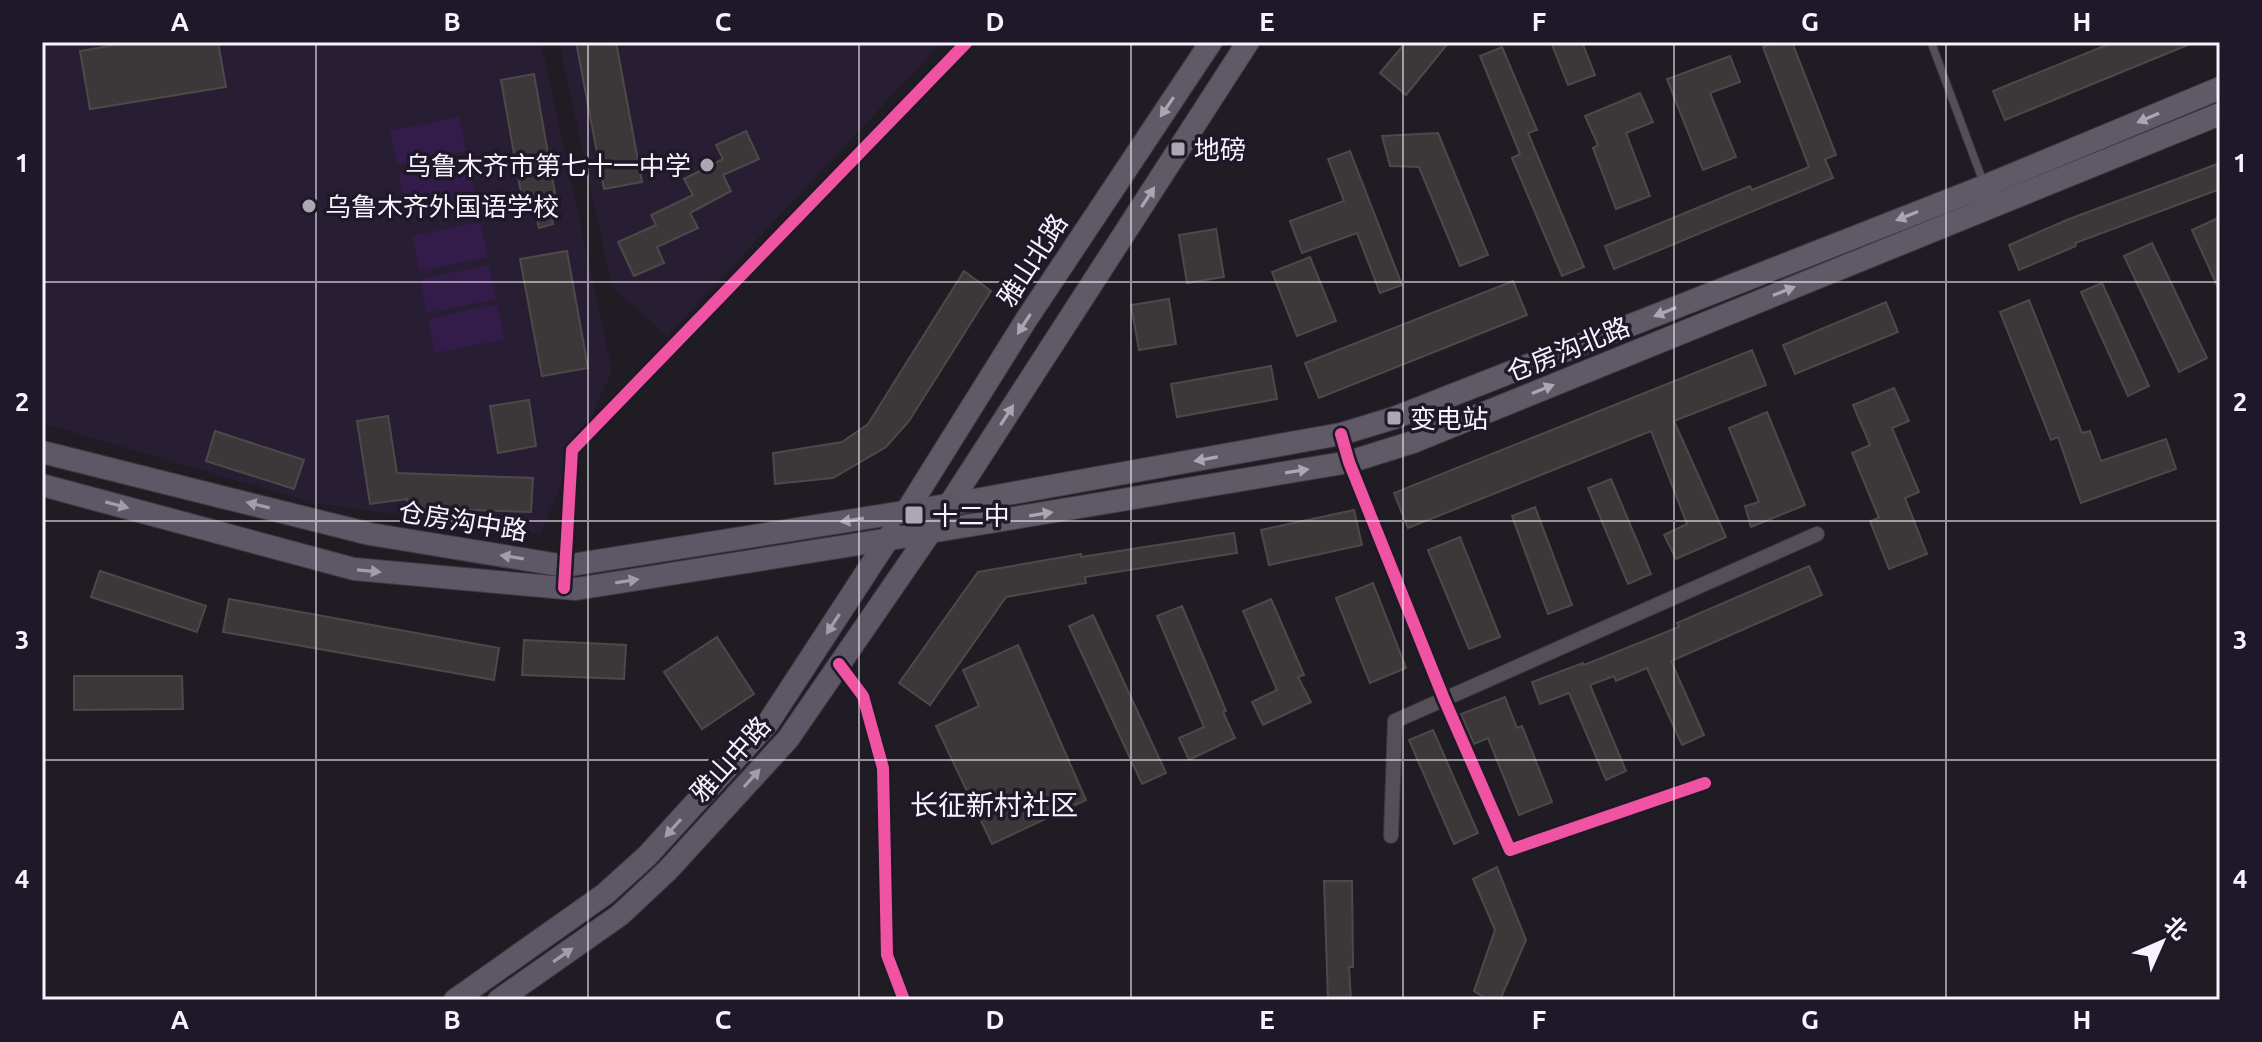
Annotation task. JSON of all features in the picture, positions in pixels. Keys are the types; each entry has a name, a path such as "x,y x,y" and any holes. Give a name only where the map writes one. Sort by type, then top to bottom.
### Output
{"highway":[{"name":"仓房沟中路","path":"42,452 370,534 565,566 939,506"},
{"name":"仓房沟中路","path":"42,485 354,569 576,589 909,535"},
{"name":"雅山中路","path":"455,1000 605,894 647,856 768,723 909,535 939,506"},
{"name":"雅山中路","path":"499,1000 620,915 668,870 788,739 839,664 909,535 906,512"}],"main road":[{"name":"雅山北路","path":"906,512 1026,320 1211,42"},
{"path":"939,506 1248,42"},
{"name":"仓房沟北路","path":"939,506 1341,434 1394,418 1985,186 2220,88"},
{"name":"仓房沟北路","path":"909,535 1349,462 1413,442 2220,114"}],"street":[{"path":"564,588 572,450 967,42"},
{"path":"1341,434 1349,462 1444,699 1510,850 1705,783"},
{"path":"1391,836 1395,721 1817,534"},
{"path":"839,664 863,696 883,768 887,955 904,1000"}],"lane":[{"path":"1931,42 1985,186"}],"shaded area":[{"name":"乌鲁木齐外国语学校","path":"42,42 541,42 612,370 540,534 314,503 42,423"},
{"name":"乌鲁木齐市第七十一中学","path":"559,42 942,42 667,336 612,287"},
{"path":"459,117 466,151 397,165 390,131"},
{"path":"468,160 475,194 406,208 399,174"},
{"path":"480,222 488,257 419,271 412,236"},
{"path":"489,265 496,299 427,313 420,279"},
{"path":"497,304 504,339 435,353 428,319"}],"building":[{"path":"133,42 218,42 226,87 90,109 80,51"},
{"path":"576,42 616,42 642,182 604,189"},
{"path":"1406,42 1449,42 1406,95 1380,73"},
{"path":"1551,42 1582,42 1595,75 1568,85"},
{"path":"1775,42 1792,42 1836,155 1825,159 1833,178 1614,269 1605,246 1750,186 1752,190 1809,167 1763,47"},
{"path":"2114,42 2195,42 2005,120 1993,91"},
{"path":"1502,47 1537,130 1528,133 1584,267 1562,276 1512,158 1520,154 1480,56"},
{"path":"1730,56 1740,82 1710,93 1736,157 1703,170 1667,79"},
{"path":"534,74 555,193 547,194 553,224 539,228 532,197 522,199 501,80"},
{"path":"1640,93 1653,122 1626,133 1650,196 1616,209 1593,148 1598,145 1585,116"},
{"path":"746,131 759,159 723,175 731,191 690,213 698,228 657,247 664,263 634,276 618,242 656,225 651,215 693,195 684,179 723,159 716,145"},
{"path":"1438,133 1488,255 1460,266 1419,167 1390,166 1382,136"},
{"path":"1350,151 1402,285 1380,293 1357,233 1302,253 1290,221 1344,201 1328,159"},
{"path":"2220,163 2220,189 2075,243 2076,246 2019,270 2009,245 2069,219"},
{"path":"2220,217 2220,292 2192,230"},
{"path":"1216,229 1224,277 1187,283 1179,235"},
{"path":"2152,243 2207,358 2179,372 2124,256"},
{"path":"567,251 588,368 542,376 520,259"},
{"path":"1310,257 1336,321 1297,336 1272,272"},
{"path":"964,271 991,291 909,421 886,447 833,478 775,484 773,453 842,442 868,424"},
{"path":"1513,281 1527,315 1319,398 1305,363"},
{"path":"2102,283 2149,386 2128,396 2081,292"},
{"path":"1169,299 1176,344 1139,350 1131,305"},
{"path":"2029,300 2082,433 2090,431 2101,461 2166,439 2176,469 2081,503 2058,437 2051,440 2000,312"},
{"path":"1886,302 1898,332 1795,374 1783,345"},
{"path":"1752,350 1766,385 1674,421 1726,537 1676,559 1664,535 1687,524 1651,431 1408,528 1394,493"},
{"path":"1271,366 1277,399 1177,417 1171,384"},
{"path":"1894,388 1909,421 1892,428 1919,492 1905,498 1927,554 1889,569 1870,521 1879,518 1852,453 1870,445 1853,405"},
{"path":"529,400 536,446 498,453 490,406"},
{"path":"1767,412 1805,505 1751,527 1745,506 1759,502 1729,428"},
{"path":"388,416 397,473 533,478 531,512 407,508 407,499 370,504 357,421"},
{"path":"215,431 304,460 294,489 206,461"},
{"path":"1611,479 1651,574 1628,584 1588,488"},
{"path":"1535,507 1572,605 1548,614 1512,516"},
{"path":"1354,510 1362,545 1269,565 1261,530"},
{"path":"1234,533 1237,553 1085,577 1086,583 1006,597 930,705 899,683 978,572"},
{"path":"1460,537 1500,637 1469,649 1428,550"},
{"path":"1809,566 1822,595 1671,661 1704,735 1682,745 1647,668 1616,681 1614,676 1590,685 1626,771 1606,780 1569,693 1540,704 1532,682 1679,627 1677,623"},
{"path":"100,571 206,606 197,632 91,597"},
{"path":"1373,583 1406,668 1370,683 1336,598"},
{"path":"229,599 499,648 494,680 223,632"},
{"path":"1271,599 1304,675 1298,677 1311,702 1263,725 1252,702 1277,690 1243,611"},
{"path":"1182,606 1235,738 1189,760 1179,738 1204,727 1157,616"},
{"path":"1093,615 1166,773 1142,784 1069,626"},
{"path":"717,637 754,694 702,729 664,672"},
{"path":"524,640 626,645 624,679 522,675"},
{"path":"1018,645 1086,800 992,844 936,726 979,706 963,670"},
{"path":"74,676 182,676 183,709 74,710"},
{"path":"1505,697 1517,728 1522,726 1552,802 1519,815 1488,738 1474,744 1461,714"},
{"path":"1433,730 1478,833 1454,844 1409,740"},
{"path":"1497,867 1526,940 1500,1000 1488,1000 1474,991 1495,930 1473,879"},
{"path":"1324,881 1352,881 1351,1000 1328,1000"}],"cycle path":[{"path":"564,588 572,450 967,42"},
{"path":"1341,434 1349,462 1444,699 1510,850 1705,783"},
{"path":"839,664 863,696 883,768 887,955 904,1000"}],"place":[{"name":"地磅","path":"1178,149"},
{"name":"乌鲁木齐市第七十一中学","path":"707,165"},
{"name":"乌鲁木齐外国语学校","path":"309,206"},
{"name":"变电站","path":"1394,418"},
{"name":"十二中","path":"914,515"}],"district":[{"name":"长征新村社区","path":"994,804"}]}
